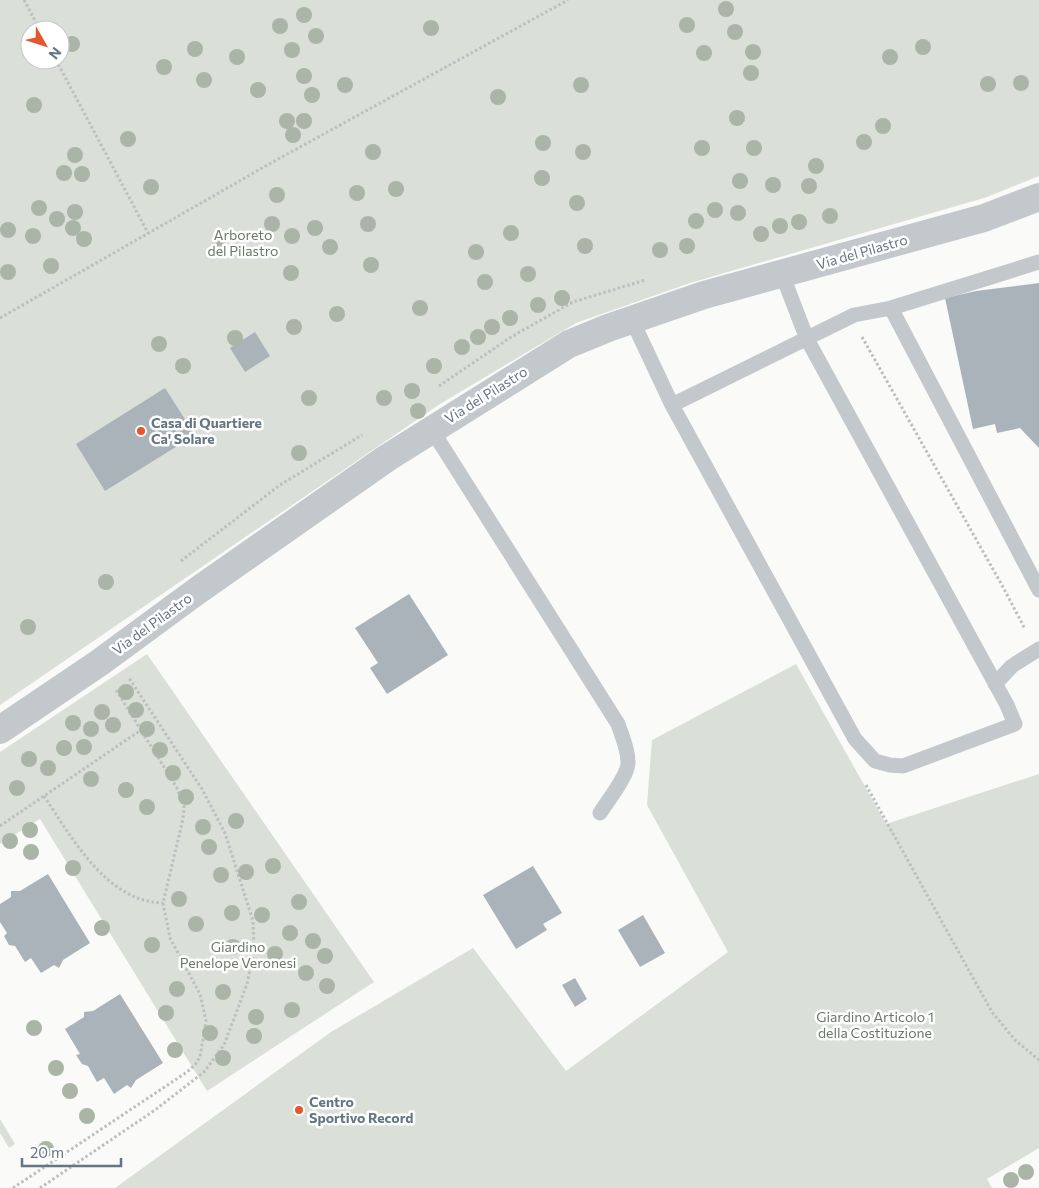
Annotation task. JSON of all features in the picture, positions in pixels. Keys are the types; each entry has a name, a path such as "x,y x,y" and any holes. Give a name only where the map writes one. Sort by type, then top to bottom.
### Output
{"street":[{"name":"Via del Pilastro","path":"0,730 106,658 197,591 379,463 569,344 704,295 984,218 1039,197"}],"lane":[{"path":"672,406 854,315 891,308 1039,262"},
{"path":"632,320 672,406 856,739 875,761 903,766 1015,724 807,339 782,274"},
{"path":"891,308 1039,590"},
{"path":"432,430 618,724 628,764 618,787 600,813"},
{"path":"995,684 1012,666 1038,650"}],"path":[{"path":"24,0 35,20"},
{"path":"0,318 271,163 568,0"},
{"path":"61,70 148,233"},
{"path":"860,334 1038,650"},
{"path":"13,1188 187,1072 195,1065 200,1056 206,1021 204,1008 200,994 170,938 163,903 183,819 184,807 176,788 141,730 106,658"},
{"path":"40,1188 156,1110 204,1072 224,1045 247,984 254,951 253,921 225,833 202,789 106,658"},
{"path":"0,826 141,730"},
{"path":"44,796 82,852 101,874 119,888 137,898 154,903 163,903"}],"green space":[{"name":"Arboreto del Pilastro","path":"0,0 1039,0 1039,176 984,198 690,283 576,323 440,404 0,705"},
{"name":"Giardino Penelope Veronesi","path":"147,654 374,982 207,1091 40,819 0,844 0,752"},
{"name":"Giardino Articolo 1 della Costituzione","path":"796,664 886,824 1039,774 1039,1148 987,1179 992,1188 115,1188 331,1032 473,948 566,1071 728,952 647,805 652,740"},
{"path":"0,1119 15,1144 9,1148 0,1133"}],"building":[{"path":"1039,283 1039,448 1020,428 997,433 995,424 973,429 945,298 976,291"},
{"path":"255,332 270,356 245,372 230,348"},
{"path":"165,388 195,435 105,491 76,444"},
{"path":"409,594 448,655 387,694 370,668 378,663 355,628"},
{"path":"533,866 562,913 543,924 547,930 516,949 483,895"},
{"path":"48,874 90,943 63,960 59,968 54,965 41,973 31,958 25,962 15,946 9,945 4,936 7,933 0,922 0,904 11,897 11,891 20,891"},
{"path":"643,915 665,953 640,967 618,930"},
{"path":"575,978 587,999 575,1007 562,985"},
{"path":"120,994 163,1063 136,1080 131,1088 127,1085 114,1094 104,1078 97,1082 88,1066 82,1064 76,1055 80,1054 65,1029 84,1017 84,1012 93,1011"}],"place":[{"name":"Casa di Quartiere Ca' Solare","path":"141,431"},
{"name":"Centro Sportivo Record","path":"299,1110"}]}
